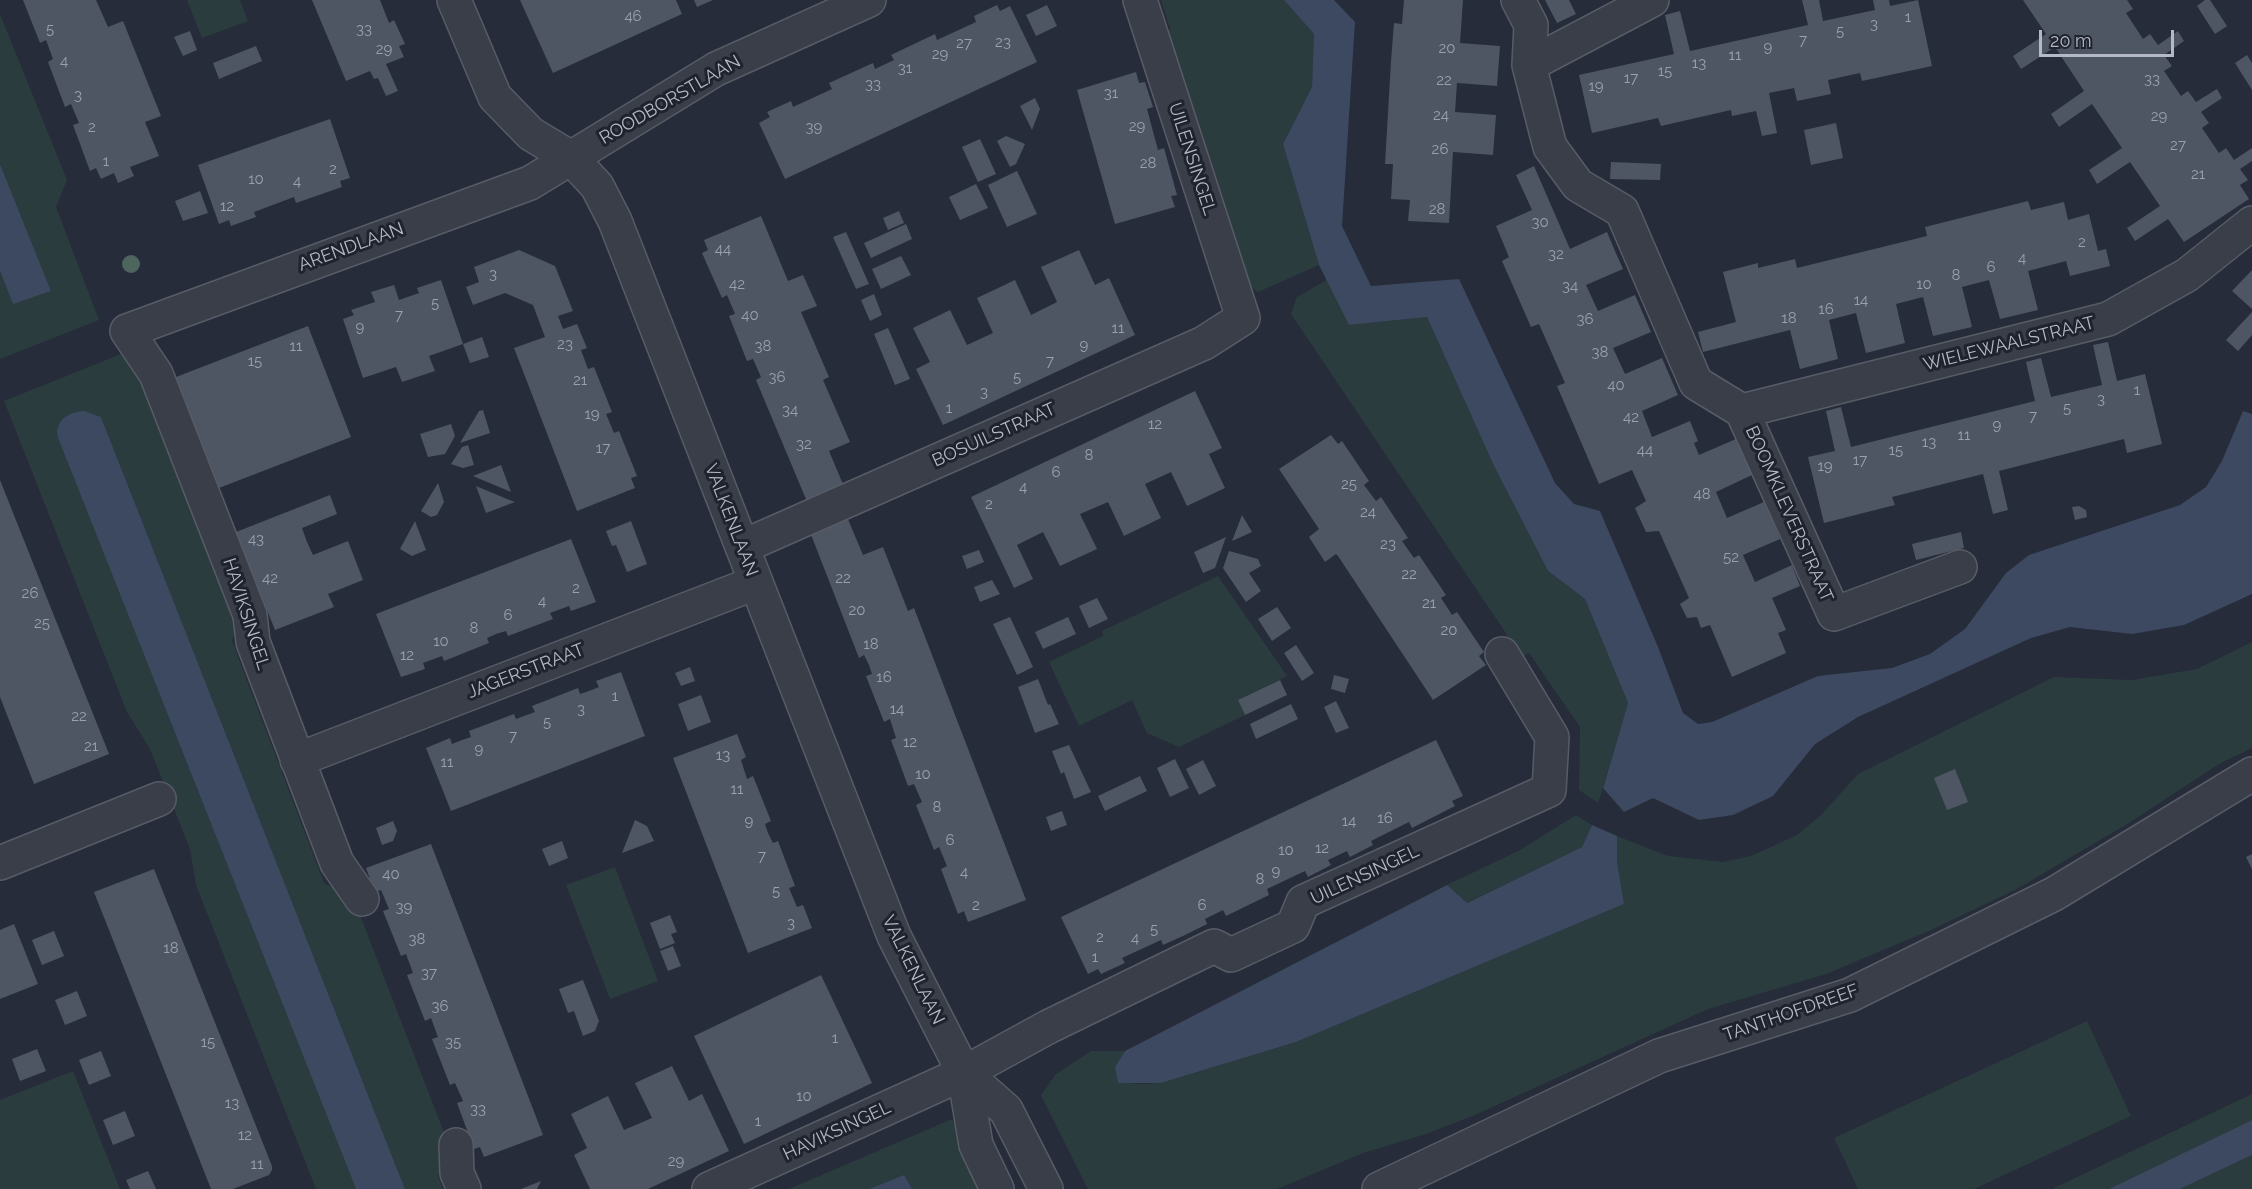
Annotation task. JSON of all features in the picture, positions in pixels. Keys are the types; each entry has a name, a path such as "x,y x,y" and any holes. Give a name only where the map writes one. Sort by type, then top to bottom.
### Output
{"street":[{"name":"VALKENLAAN","path":"454,0 495,97 531,134 572,158 597,186 615,221 894,936 964,1073 976,1145 997,1189"},
{"name":"ROODBORSTLAAN","path":"572,158 716,69 869,0"},
{"name":"UILENSINGEL","path":"1140,0 1243,318"},
{"name":"BOOMKLEVERSTRAAT","path":"1518,0 1531,25 1529,65 1550,147 1578,185 1622,211 1695,383 1742,411 1834,614 1960,567"},
{"path":"1529,65 1652,0"},
{"name":"ARENDLAAN","path":"128,331 530,183 572,158"},
{"name":"WIELEWAALSTRAAT","path":"1742,411 2108,319 2187,275 2252,223"},
{"name":"BOSUILSTRAAT","path":"742,547 1203,343 1243,318"},
{"name":"HAVIKSINGEL","path":"128,331 156,374 250,615 253,642 337,863 362,899"},
{"name":"JAGERSTRAAT","path":"297,760 755,583"},
{"name":"UILENSINGEL","path":"964,1073 1048,1028 1214,946 1231,955 1293,927 1303,902 1549,790 1552,737 1502,654"},
{"name":"TANTHOFDREEF","path":"1379,1189 1659,1056 1850,995 2054,894 2252,774"},
{"path":"0,863 159,799"},
{"name":"VALKENLAAN","path":"964,1073 1006,1110 1046,1189"},
{"name":"HAVIKSINGEL","path":"709,1189 964,1073"},
{"path":"456,1145 458,1173 464,1189"}],"shaded area":[{"path":"187,0 240,0 248,21 202,38"},
{"path":"1161,0 1284,0 1314,34 1312,87 1283,144 1319,265 1258,292 1242,281 1165,32 1170,29"},
{"path":"0,14 67,180 56,207 99,320 0,359 0,271 13,303 51,291 0,164"},
{"path":"1327,280 1349,325 1427,317 1494,466 1548,571 1585,599 1628,703 1598,803 1579,790 1580,727 1529,653 1522,657 1291,314 1297,297"},
{"path":"126,352 146,378 240,620 232,641 324,883 353,897 450,1148 438,1176 443,1189 405,1189 101,417 58,438 356,1189 316,1189 196,885 190,849 150,749 127,712 4,401"},
{"path":"1218,576 1287,676 1238,700 1245,715 1179,747 1147,733 1132,700 1079,726 1049,662 1103,636 1102,631"},
{"path":"2252,642 2252,748 2219,764 2129,823 2015,890 1931,930 1826,974 1708,1009 1475,1115 1426,1134 1363,1153 1277,1189 1088,1189 1041,1095 1056,1074 1091,1051 1125,1051 1115,1067 1118,1082 1139,1084 1161,1083 1296,1042 1624,904 1617,861 1617,836 1668,856 1723,862 1751,856 1797,835 1822,814 1858,774 2054,677 2132,680 2197,669"},
{"path":"1576,815 1592,825 1582,847 1466,903 1447,885 1520,850"},
{"path":"615,867 658,981 610,999 566,885"},
{"path":"2087,1021 2131,1116 1974,1189 1858,1189 1834,1138"},
{"path":"73,1071 120,1189 0,1189 0,1100"},
{"path":"2252,1094 2252,1120 2109,1189 2052,1189"},
{"path":"952,1119 982,1189 912,1189 904,1175 869,1189 789,1189"},
{"path":"2252,1155 2252,1189 2180,1189"}],"water":[{"path":"1284,0 1334,0 1355,22 1342,226 1371,286 1459,279 1555,483 1574,504 1600,511 1658,647 1683,713 1698,724 1712,722 1818,676 1892,668 1930,654 1965,629 2006,573 2029,555 2180,505 2206,487 2222,461 2243,411 2252,414 2252,594 2184,625 2132,634 2070,627 2031,638 1858,717 1815,744 1773,796 1733,815 1699,820 1653,798 1624,812 1603,788 1628,703 1585,599 1548,571 1494,466 1427,317 1349,325 1319,265 1283,144 1312,87 1314,34"},
{"path":"0,164 51,291 13,304 0,271"},
{"path":"84,411 101,417 405,1189 356,1189 58,438 58,427 63,418"},
{"path":"1592,825 1617,836 1617,861 1624,904 1296,1042 1161,1083 1118,1083 1115,1067 1125,1051 1447,885 1467,903 1582,847"},
{"path":"2252,1120 2252,1155 2180,1189 2109,1189"},
{"path":"904,1175 912,1189 869,1189"}],"building":[{"path":"23,0 96,0 108,27 123,21 161,116 145,122 159,156 130,167 134,176 118,183 114,173 101,179 96,168 90,171 73,125 79,123 71,104 65,107 48,62 53,59 46,40 40,43"},
{"path":"312,0 380,0 389,23 394,20 405,44 399,46 404,57 386,64 398,91 386,96 378,78 374,79 370,71 346,81"},
{"path":"520,0 676,0 682,14 553,73"},
{"path":"694,0 713,0 697,7"},
{"path":"1404,0 1463,0 1460,43 1500,46 1497,86 1457,83 1455,112 1496,115 1493,155 1453,152 1449,223 1408,221 1410,200 1391,199 1393,164 1385,164 1391,61 1394,23 1402,24"},
{"path":"1545,0 1569,0 1576,14 1557,23"},
{"path":"1802,0 1819,0 1823,21 1875,10 1873,0 1889,0 1890,6 1918,0 1932,66 1862,81 1860,73 1828,80 1831,94 1797,101 1794,88 1769,93 1777,133 1762,136 1756,111 1732,116 1731,110 1661,126 1658,118 1592,133 1579,75 1674,54 1665,15 1680,11 1690,51 1808,25"},
{"path":"2023,0 2127,0 2133,9 2126,13 2143,39 2150,34 2158,45 2178,31 2184,41 2164,55 2172,66 2164,71 2181,96 2188,91 2196,102 2217,89 2222,98 2201,112 2209,123 2202,128 2219,153 2226,148 2234,160 2252,148 2252,161 2240,169 2248,180 2240,185 2249,199 2184,242 2168,219 2135,241 2127,228 2160,206 2130,162 2097,184 2089,170 2122,148 2092,104 2059,127 2051,114 2084,91 2055,47 2021,69 2013,56 2046,34"},
{"path":"2205,0 2210,0 2227,26 2215,34 2197,6"},
{"path":"997,5 1000,11 1010,6 1037,62 785,179 759,123 770,117 767,112 791,101 793,107 832,89 829,83 873,63 875,69 894,60 891,55 935,34 937,40 976,22 974,16"},
{"path":"1047,5 1057,26 1036,36 1026,15"},
{"path":"190,31 197,50 183,56 174,37"},
{"path":"256,46 262,61 219,79 213,63"},
{"path":"2247,55 2252,63 2252,90 2235,63"},
{"path":"1136,72 1139,83 1145,82 1153,107 1147,109 1158,150 1164,148 1177,195 1171,196 1175,207 1115,224 1077,90"},
{"path":"1035,98 1040,109 1032,130 1020,106"},
{"path":"330,119 350,178 340,181 342,187 296,203 294,197 254,212 256,217 231,226 229,220 219,224 198,165"},
{"path":"1836,123 1843,158 1811,165 1804,130"},
{"path":"1006,136 1025,144 1016,164 1010,167 997,141"},
{"path":"980,139 996,174 978,182 962,147"},
{"path":"1611,162 1661,164 1660,180 1610,179"},
{"path":"1534,166 1570,249 1607,232 1623,269 1586,285 1598,311 1635,295 1651,332 1613,348 1625,374 1662,358 1678,395 1642,411 1652,437 1690,421 1698,441 1694,443 1699,455 1736,439 1752,475 1716,492 1727,518 1764,502 1772,520 1780,539 1743,555 1755,582 1792,565 1800,586 1772,598 1786,630 1778,633 1786,653 1732,677 1710,625 1701,628 1697,617 1687,618 1680,604 1689,598 1659,531 1646,532 1635,508 1646,501 1632,470 1599,484 1557,386 1565,383 1539,324 1531,327 1502,261 1509,257 1496,226 1532,210 1516,175"},
{"path":"1017,171 1037,214 1007,227 988,185"},
{"path":"976,184 988,208 960,220 949,197"},
{"path":"200,191 208,213 183,221 175,201"},
{"path":"2028,201 2031,210 2064,202 2068,220 2089,214 2098,251 2106,249 2110,266 2070,276 2066,261 2028,271 2038,310 2000,319 1989,280 1962,287 1972,327 1933,336 1923,297 1896,304 1905,343 1866,353 1856,313 1829,320 1838,359 1800,369 1790,330 1703,352 1698,332 1736,322 1723,272 1758,263 1758,268 1795,259 1797,268 1927,236 1925,227"},
{"path":"899,211 904,223 888,230 883,218"},
{"path":"761,216 788,281 803,275 817,306 801,312 829,377 823,380 850,442 829,451 845,489 808,504 756,380 761,377 753,359 747,361 729,316 735,314 727,295 722,298 702,253 708,250 704,240"},
{"path":"906,224 912,239 871,258 864,243"},
{"path":"846,232 869,284 856,289 833,237"},
{"path":"519,250 555,266 573,311 558,316 563,329 577,324 587,348 581,350 588,369 594,367 612,412 606,414 614,433 619,431 637,476 631,478 635,488 577,511 514,348 545,337 533,305 505,293 473,305 466,287 479,282 474,267"},
{"path":"1079,250 1095,285 1109,278 1135,335 943,425 916,369 930,362 913,328 950,310 967,345 993,333 977,298 1015,280 1031,315 1057,302 1041,267"},
{"path":"901,256 911,275 881,289 872,269"},
{"path":"2252,270 2252,309 2232,291"},
{"path":"441,280 463,344 429,356 435,371 402,382 396,367 363,378 343,319 354,315 351,310 375,302 371,292 394,285 399,300 419,293 417,288"},
{"path":"874,294 882,315 870,321 861,300"},
{"path":"2252,312 2252,335 2238,351 2226,340"},
{"path":"308,326 351,437 219,488 176,377"},
{"path":"888,328 910,379 895,385 874,334"},
{"path":"482,337 489,357 470,363 463,344"},
{"path":"2108,342 2117,381 2145,374 2162,444 2127,453 2124,439 1999,471 2008,510 1993,514 1983,474 1892,497 1895,505 1824,523 1808,457 1835,451 1826,411 1841,407 1851,447 2035,401 2026,362 2041,358 2051,397 2102,385 2093,345"},
{"path":"1195,391 1222,448 1209,454 1225,488 1187,506 1171,472 1145,484 1161,518 1124,536 1108,502 1080,514 1097,549 1060,566 1043,532 1017,545 1033,579 1014,588 971,497"},
{"path":"483,410 490,433 460,443 479,411"},
{"path":"451,424 455,436 445,454 428,457 420,434"},
{"path":"1331,435 1338,444 1342,441 1369,481 1364,485 1376,501 1381,497 1408,538 1402,541 1414,558 1419,555 1446,595 1441,598 1452,615 1457,612 1484,652 1479,656 1486,665 1433,700 1338,556 1336,554 1325,562 1309,537 1319,529 1279,469"},
{"path":"468,445 474,465 463,468 451,464 462,447"},
{"path":"501,465 511,492 473,476"},
{"path":"0,480 109,754 34,784 0,697"},
{"path":"438,483 444,502 437,515 431,517 421,511"},
{"path":"476,486 507,499 515,502 486,513"},
{"path":"330,495 337,514 302,528 307,542 313,555 348,541 363,580 328,594 334,607 275,630 236,532"},
{"path":"2079,506 2086,510 2087,517 2075,520 2072,507"},
{"path":"1242,515 1252,532 1232,541"},
{"path":"847,517 863,555 883,547 908,611 914,608 1026,900 968,922 964,911 958,914 941,869 947,866 939,847 934,850 916,805 922,802 914,784 908,786 891,740 896,738 890,719 884,722 866,676 872,674 869,665 864,655 859,658 810,532"},
{"path":"415,521 426,550 412,556 400,549"},
{"path":"631,521 647,564 627,572 616,545 612,546 606,531"},
{"path":"1961,532 1964,548 1916,560 1912,544"},
{"path":"1226,537 1215,568 1203,573 1194,552"},
{"path":"571,539 596,602 571,611 569,606 550,613 553,619 508,636 506,631 496,634 487,638 489,643 444,661 442,656 423,663 425,669 401,677 376,614"},
{"path":"979,550 984,562 967,569 962,556"},
{"path":"1229,551 1258,559 1261,566 1249,573 1261,591 1246,602 1223,568"},
{"path":"992,580 1000,594 980,602 974,587"},
{"path":"1097,598 1108,619 1089,628 1079,606"},
{"path":"1277,607 1291,628 1272,641 1258,619"},
{"path":"1010,617 1033,667 1017,675 993,624"},
{"path":"1068,617 1076,634 1043,649 1035,632"},
{"path":"1296,645 1314,673 1302,681 1284,653"},
{"path":"690,667 695,681 681,686 675,673"},
{"path":"621,672 645,736 451,811 426,748 450,738 452,744 471,737 469,731 514,714 516,719 535,712 532,706 578,688 580,694 589,691 599,687 596,681"},
{"path":"1334,675 1349,679 1345,693 1331,689"},
{"path":"1038,679 1048,705 1050,704 1059,724 1035,733 1018,687"},
{"path":"1280,680 1287,695 1245,715 1238,700"},
{"path":"701,695 711,722 688,731 678,704"},
{"path":"1336,701 1349,728 1336,733 1324,707"},
{"path":"1291,704 1298,719 1256,739 1250,724"},
{"path":"737,734 746,757 741,760 747,779 753,776 771,821 765,824 768,833 773,843 778,841 795,886 789,888 797,907 803,905 812,928 748,953 673,758"},
{"path":"1436,740 1463,796 1452,801 1455,806 1412,828 1409,822 1371,841 1373,845 1350,857 1347,851 1328,860 1331,865 1308,877 1305,871 1267,889 1269,895 1226,916 1223,910 1205,919 1207,924 1163,945 1161,940 1122,958 1125,963 1101,974 1098,969 1088,974 1061,917"},
{"path":"1069,745 1091,792 1074,799 1064,772 1061,774 1052,751"},
{"path":"1175,759 1189,788 1170,797 1157,768"},
{"path":"1203,760 1216,786 1199,795 1186,769"},
{"path":"1955,769 1968,802 1947,810 1934,778"},
{"path":"1140,776 1147,791 1105,811 1098,796"},
{"path":"1062,811 1067,825 1051,831 1046,817"},
{"path":"635,820 647,826 654,841 622,853"},
{"path":"393,821 397,831 393,841 382,845 376,828"},
{"path":"562,841 568,858 549,866 542,849"},
{"path":"431,844 543,1135 484,1157 480,1147 474,1149 457,1103 463,1101 455,1083 450,1085 432,1039 438,1037 431,1018 425,1021 407,975 413,973 406,954 401,956 383,911 389,909 381,890 375,892 366,868"},
{"path":"2252,854 2252,869 2246,857"},
{"path":"154,869 272,1166 269,1175 233,1189 211,1189 94,892"},
{"path":"670,915 677,932 671,934 675,943 660,949 650,923"},
{"path":"14,924 38,984 0,999 0,930"},
{"path":"54,931 64,956 42,965 32,940"},
{"path":"673,946 681,966 668,971 660,951"},
{"path":"821,975 872,1083 744,1144 694,1036"},
{"path":"583,980 599,1021 595,1031 583,1036 574,1011 568,1013 559,989"},
{"path":"77,991 87,1016 65,1025 55,1000"},
{"path":"37,1049 46,1071 20,1081 12,1059"},
{"path":"101,1051 111,1076 89,1085 79,1060"},
{"path":"672,1066 689,1101 702,1094 729,1151 648,1189 590,1189 574,1155 587,1148 571,1114 608,1096 624,1130 652,1118 635,1083"},
{"path":"125,1111 135,1136 113,1145 103,1120"},
{"path":"148,1171 156,1189 130,1189 126,1180"},
{"path":"541,1181 537,1189 521,1189"}]}
